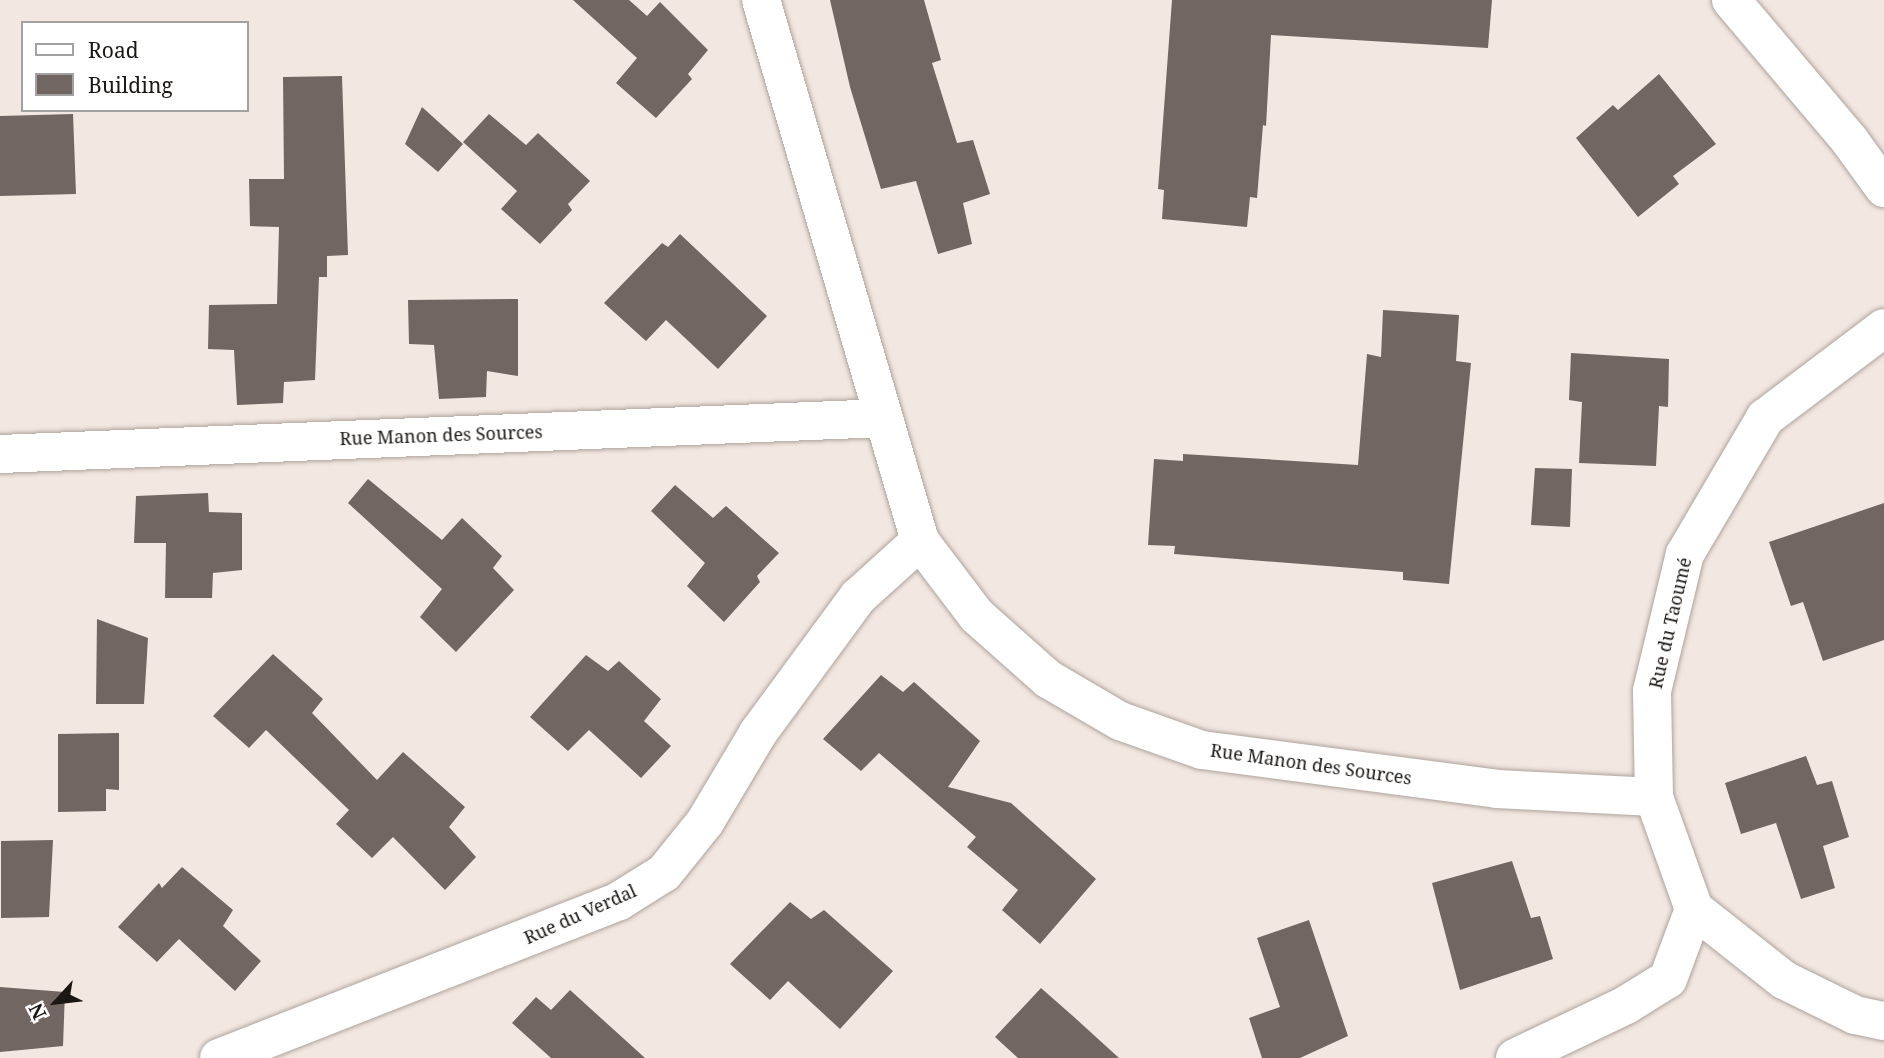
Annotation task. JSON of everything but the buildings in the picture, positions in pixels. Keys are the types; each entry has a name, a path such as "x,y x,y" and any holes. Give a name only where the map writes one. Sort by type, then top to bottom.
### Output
{"street":[{"name":"Rue Manon des Sources","path":"761,0 920,541 977,616 1048,679 1120,721 1190,746 1497,789 1654,797"},
{"path":"1731,0 1850,141 1884,188"},
{"name":"Rue du Taoumé","path":"1694,909 1654,797 1652,691 1685,554 1765,418 1884,328"},
{"name":"Rue Manon des Sources","path":"0,454 883,418"},
{"name":"Rue du Verdal","path":"219,1058 619,901 664,873 705,822 758,733 858,597 920,541"},
{"path":"1515,1058 1626,1005 1668,979 1694,909 1784,980 1855,1015 1884,1021"}]}
